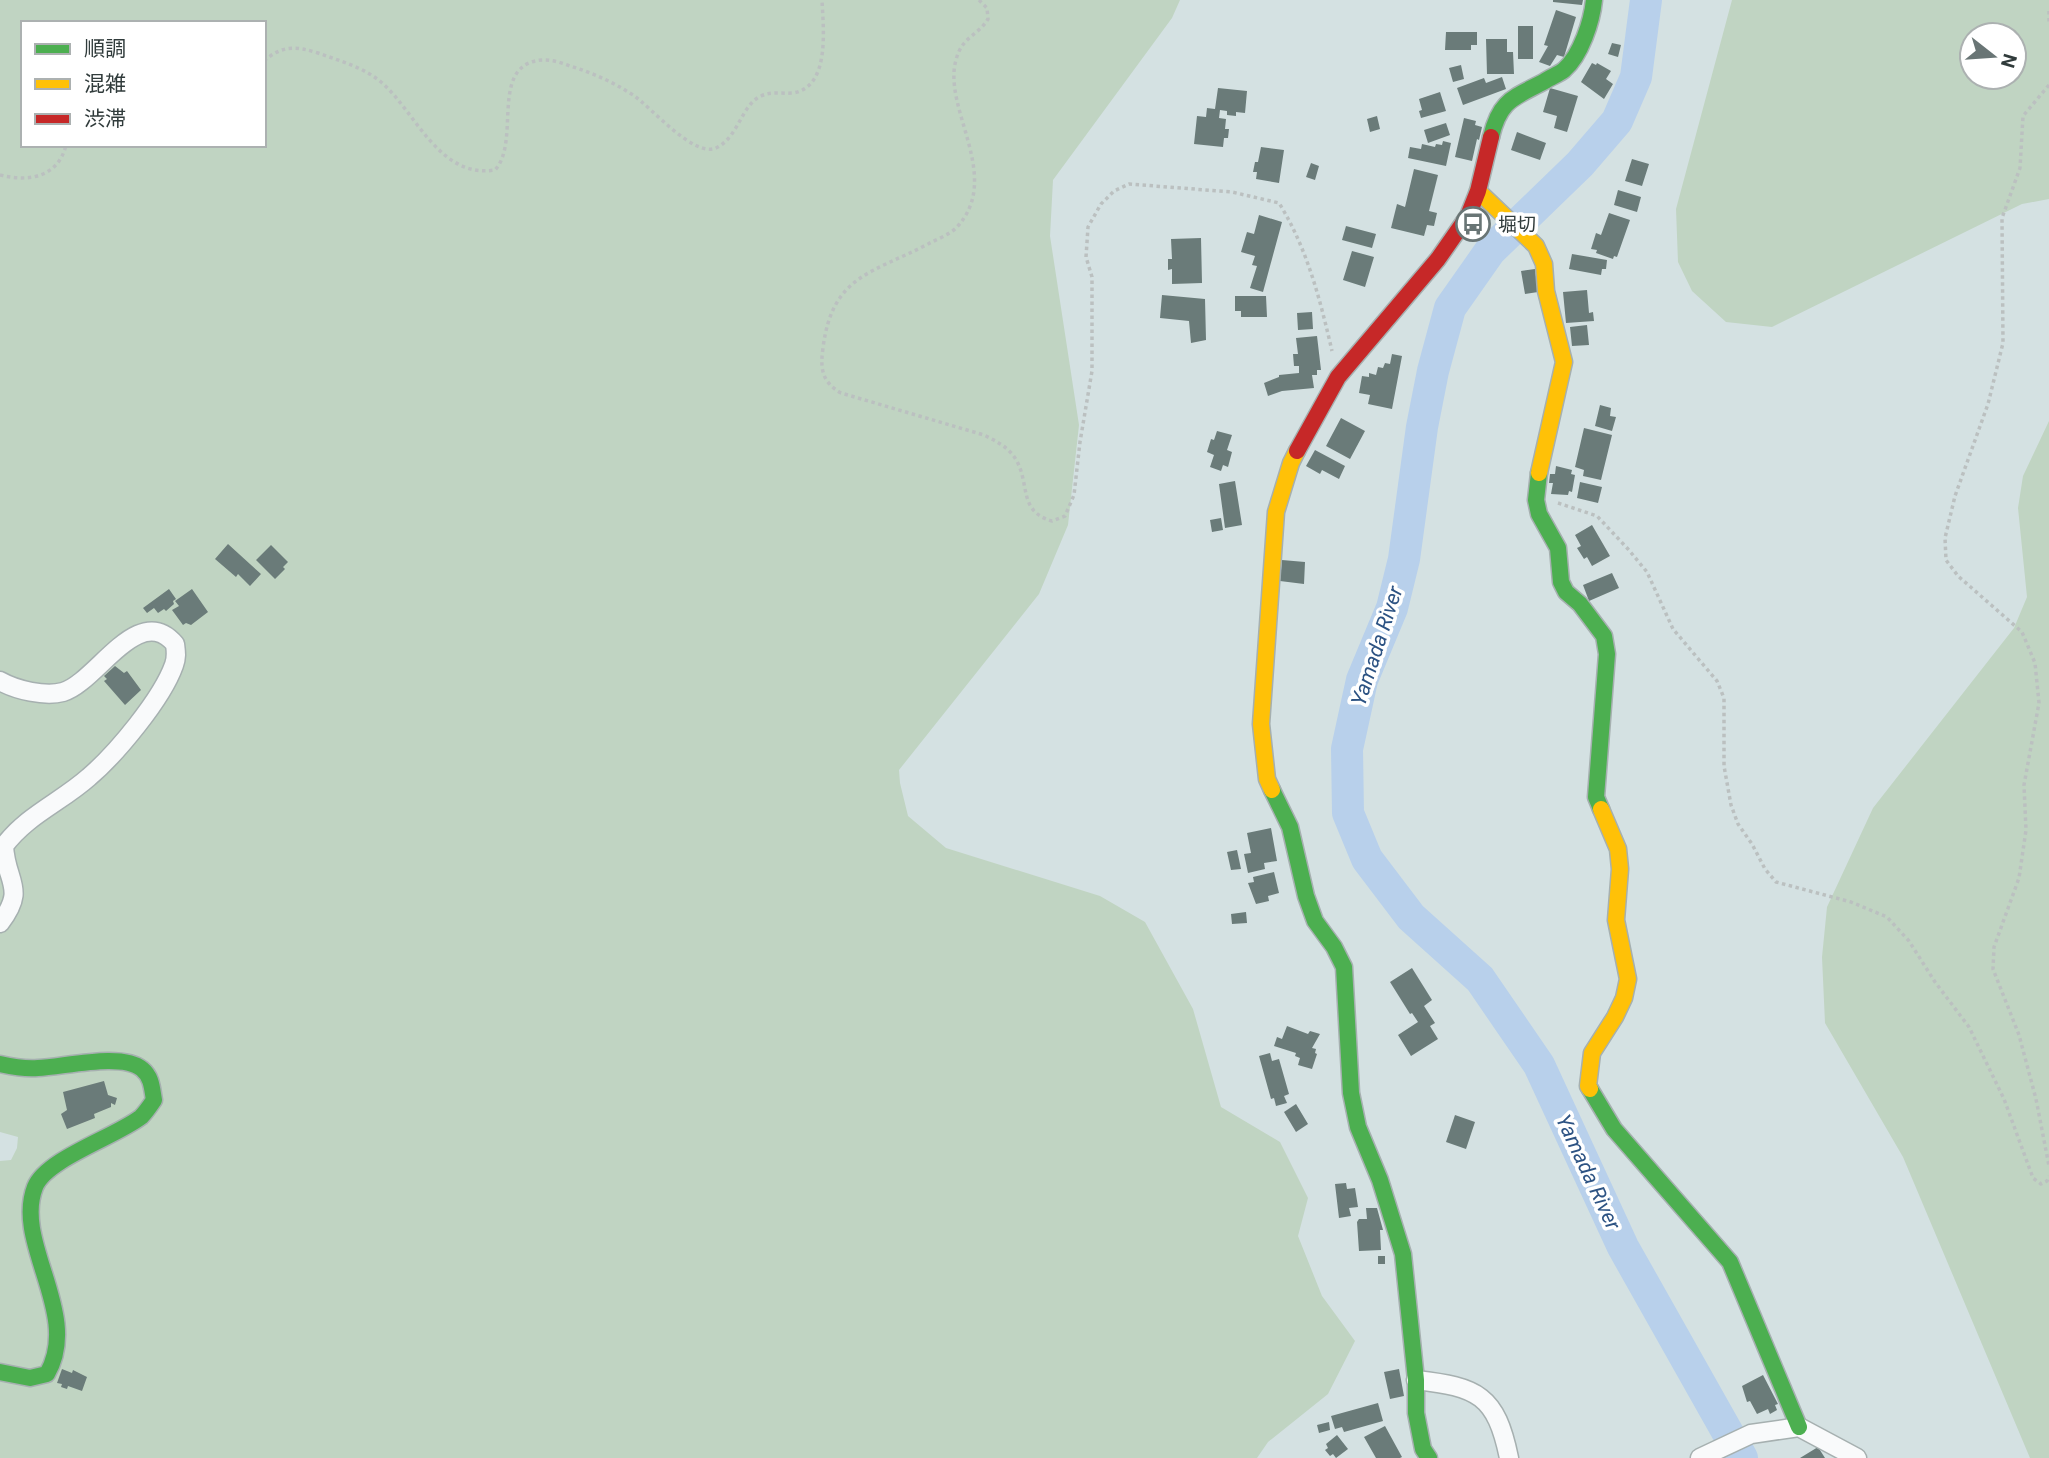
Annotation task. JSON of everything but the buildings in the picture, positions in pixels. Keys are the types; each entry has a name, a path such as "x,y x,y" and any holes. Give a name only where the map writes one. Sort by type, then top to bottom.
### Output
{"street":[{"path":"1429,1458 1423,1449 1416,1413 1416,1380 1403,1254 1380,1180 1357,1128 1351,1093 1344,967 1334,947 1315,921 1306,896 1290,827 1267,779 1261,724 1276,512 1291,463 1338,377 1438,259 1468,216 1478,191 1495,121 1505,103 1564,70 1577,52 1593,12 1594,0"},
{"path":"1478,191 1536,246 1544,264 1546,291 1564,362 1545,440 1536,500 1539,514 1558,548 1561,582 1566,592 1580,604 1604,636 1607,654 1596,797 1618,849 1620,870 1616,920 1629,979 1615,1017 1592,1053 1588,1086 1614,1129 1730,1262 1798,1427"},
{"path":"0,681 40,693 63,692 80,682 121,645 141,632 152,631 175,644 177,656 174,667 144,715 121,744 88,778 27,821 4,846 5,863 15,894 14,902 0,923"},
{"path":"0,1064 13,1069 96,1061 128,1063 138,1066 146,1074 153,1087 153,1100 149,1109 135,1123 54,1166 37,1179 31,1191 31,1217 47,1284 58,1349 47,1374 30,1378 0,1372"},
{"path":"1416,1380 1444,1383 1471,1391 1491,1406 1503,1427 1509,1458"},
{"path":"1703,1456 1751,1434 1798,1427 1857,1458"}],"path":[{"path":"266,59 278,50 291,47 348,63 368,73 389,89 418,128 449,159 472,170 495,170 503,162 511,85 517,71 538,61 553,60 594,73 635,97 684,139 706,149 715,149 729,138 757,98 768,94 794,93 809,85 817,76 823,51 822,0"},
{"path":"979,0 987,8 988,19 960,47 954,74 956,95 969,139 974,171 974,188 968,212 955,229 858,278 837,300 825,327 821,364 824,379 831,387 841,393 984,435 1002,444 1015,457 1031,510 1040,518 1052,521 1065,516 1074,495 1092,371 1092,277 1086,257 1088,227 1101,204 1114,191 1129,184 1232,192 1279,202 1293,225 1308,264 1321,303 1338,377"},
{"path":"2049,11 2049,22"},
{"path":"2049,85 2023,116 2020,168 2002,218 2003,343 1988,404 1955,496 1945,538 1946,560 1958,576 2022,632 2035,663 2039,703 2024,785 2026,830 2019,878 1994,947 1993,969 2019,1035 2036,1099 2049,1166"},
{"path":"0,175 30,179 44,176 56,164 65,147"},
{"path":"1536,500 1566,504 1597,516 1647,572 1673,629 1717,681 1724,698 1724,766 1731,805 1738,824 1765,869 1776,882 1851,902 1887,917 1909,941 1935,982 1969,1027 2004,1099 2033,1178 2041,1184 2047,1181 2049,1176"}],"green space":[{"path":"0,0 1180,0 1172,18 1053,180 1050,236 1079,425 1068,525 1039,594 899,770 900,783 908,816 946,848 1100,896 1145,922 1193,1009 1221,1107 1280,1142 1308,1198 1298,1236 1322,1296 1355,1341 1328,1394 1268,1442 1257,1458 0,1458 0,1161 11,1160 17,1148 18,1137 0,1132"},
{"path":"1732,0 2049,0 2049,199 2022,204 1772,327 1726,322 1692,291 1678,262 1676,209"},
{"path":"2049,421 2049,1458 2030,1458 1903,1157 1825,1023 1822,957 1827,907 1873,808 2014,628 2027,597 2018,508 2023,476"}],"waterway":[{"name":"Yamada River","path":"1646,0 1636,77 1617,121 1580,164 1490,251 1450,308 1433,371 1422,427 1404,559 1392,608 1362,680 1347,749 1348,813 1367,859 1411,917 1480,979 1539,1065 1623,1247 1742,1458"}],"traffic: fast":[{"path":"1491,137 1499,115 1510,101 1570,64 1585,37 1594,0"},
{"path":"1539,473 1536,500 1539,514 1558,548 1561,582 1566,592 1580,604 1604,636 1607,654 1596,797 1601,809"},
{"path":"1272,790 1290,827 1306,896 1315,921 1334,947 1344,967 1351,1093 1358,1127 1380,1180 1403,1254 1416,1380 1416,1413 1423,1449 1429,1458"},
{"path":"0,1064 19,1068 107,1061 133,1064 148,1076 154,1100 141,1117 53,1167 35,1187 31,1209 33,1231 53,1303 57,1327 56,1351 47,1374 30,1378 0,1372"},
{"path":"1590,1089 1614,1129 1730,1262 1799,1427"}],"traffic: slow":[{"path":"1478,191 1536,246 1544,264 1546,291 1564,362 1539,473"},
{"path":"1272,790 1267,779 1261,724 1276,512 1297,451"},
{"path":"1590,1089 1588,1086 1592,1053 1615,1017 1624,998 1628,979 1616,920 1620,869 1618,849 1601,809"}],"traffic: jam":[{"path":"1297,451 1338,377 1438,259 1468,216 1478,191 1491,137"}],"place":[{"name":"堀切","path":"1473,224"}]}
